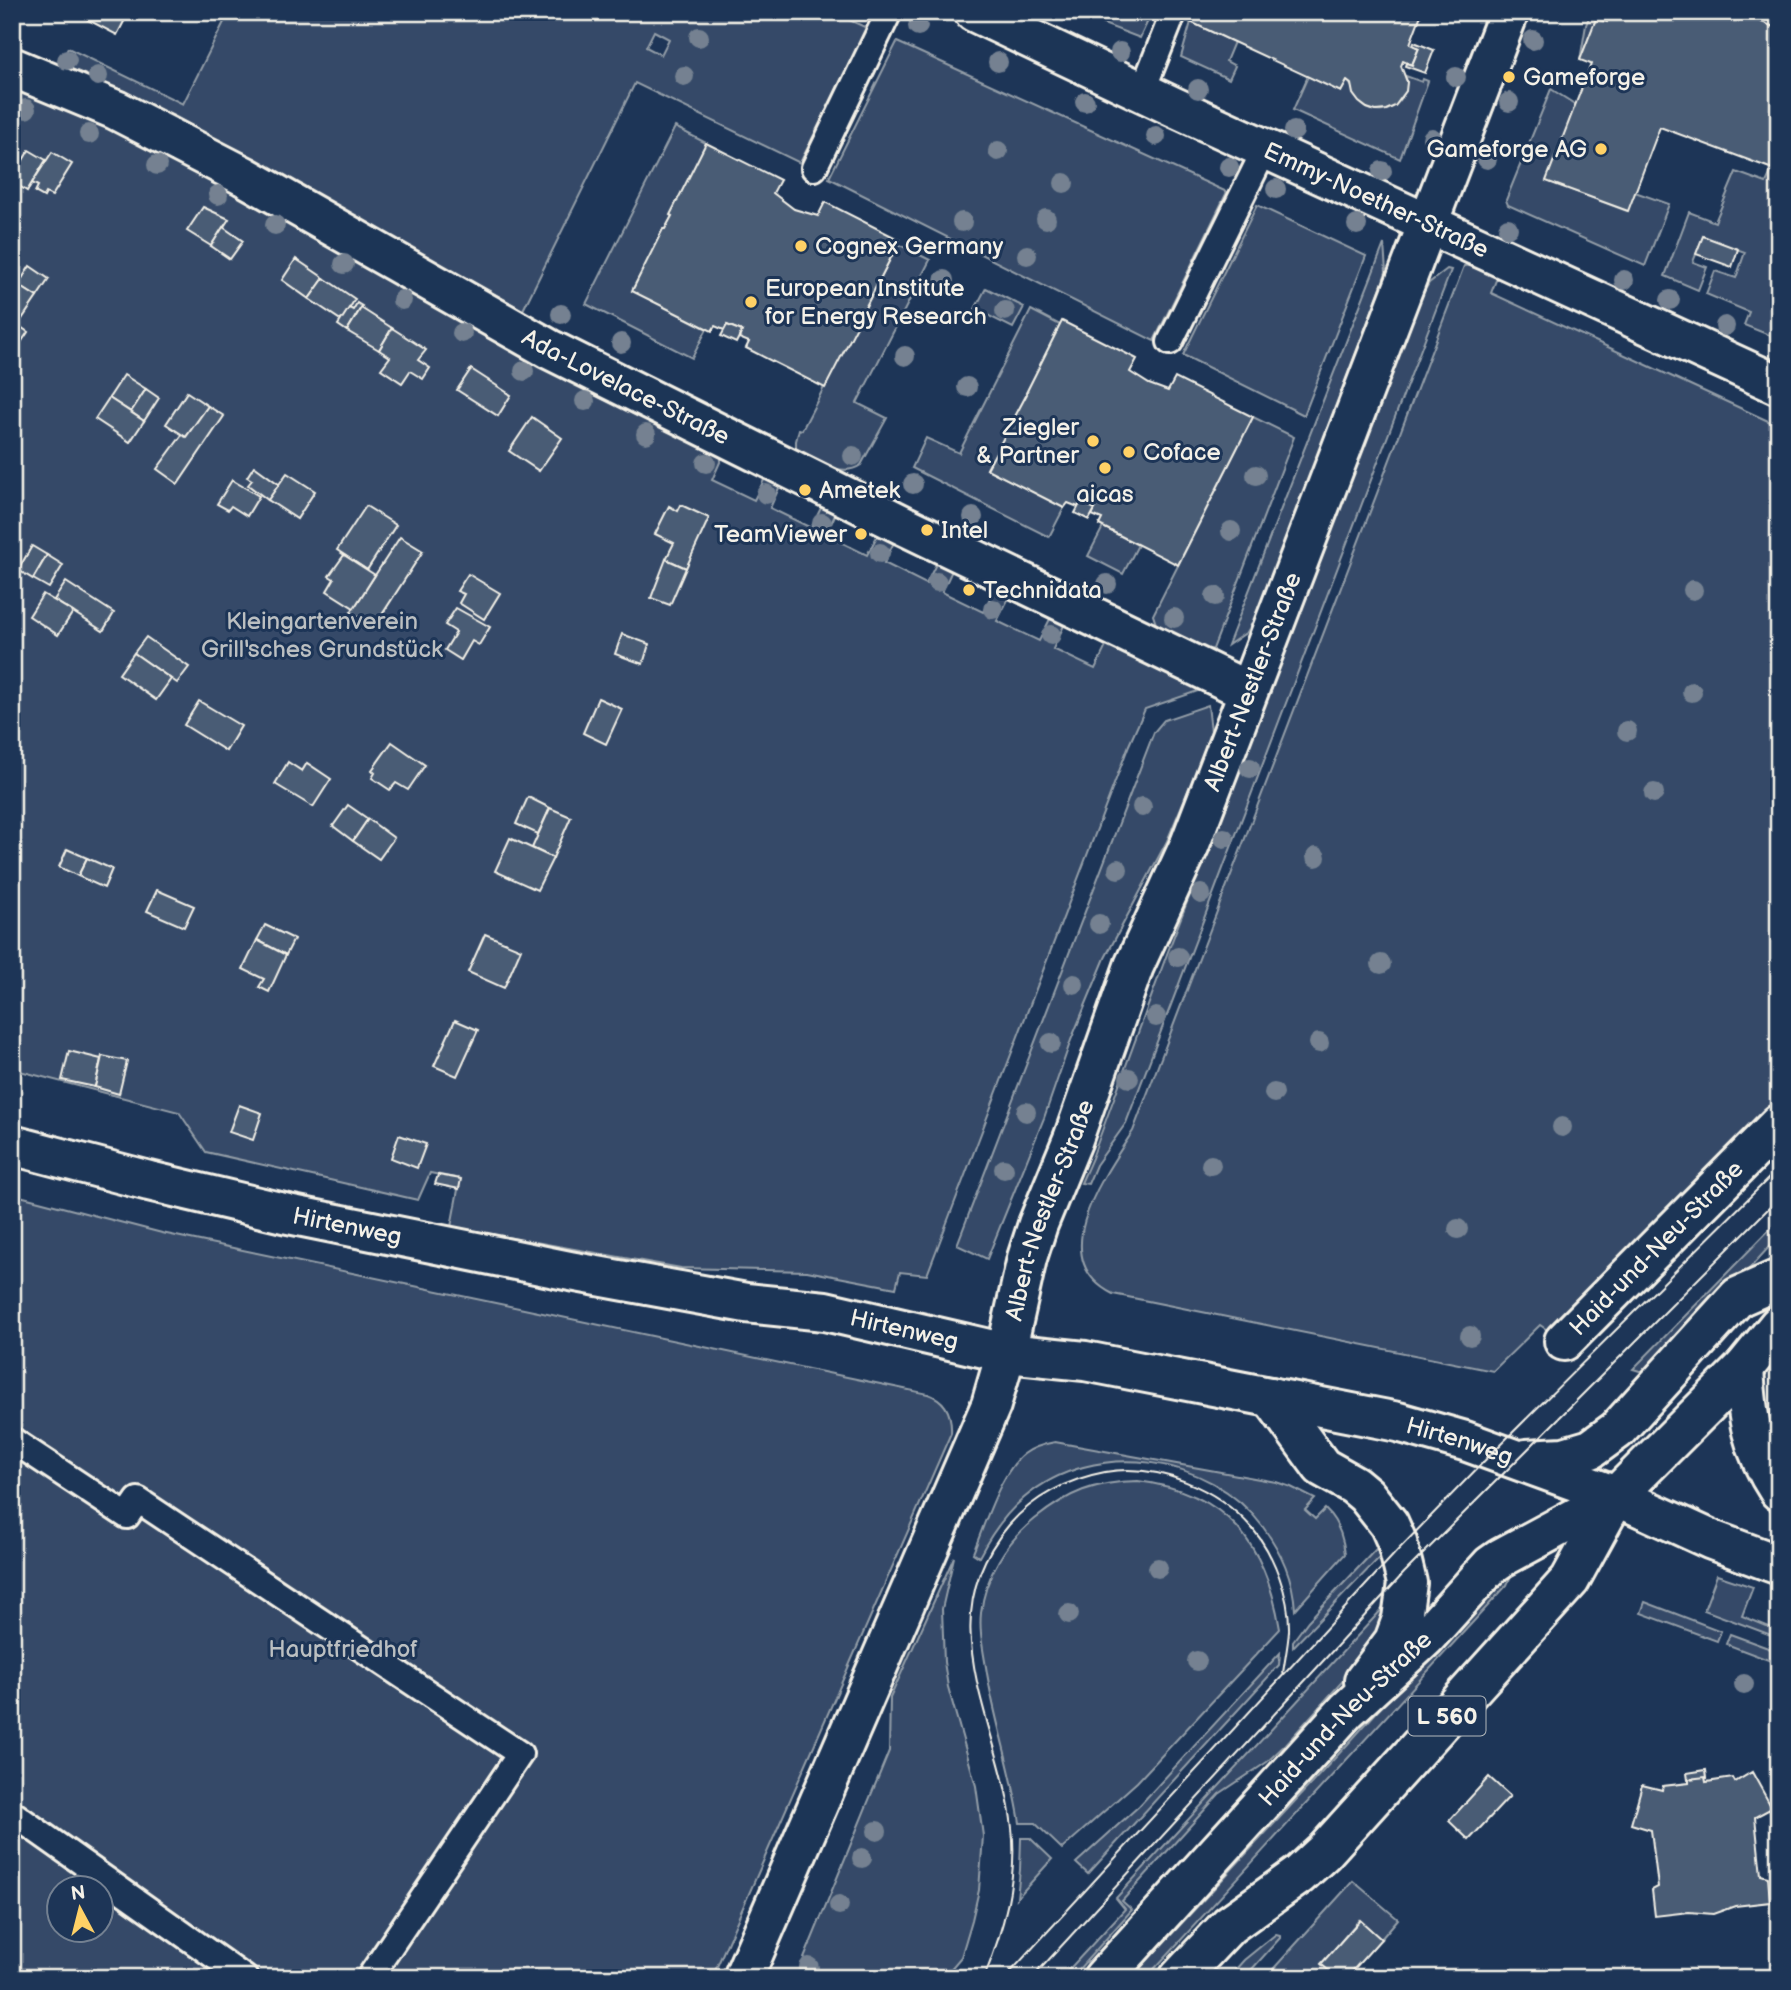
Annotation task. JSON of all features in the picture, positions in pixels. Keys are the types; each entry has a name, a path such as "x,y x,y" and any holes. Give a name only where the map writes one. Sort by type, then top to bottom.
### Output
{"street":[{"name":"Emmy-Noether-Straße","path":"974,12 1779,385"},
{"name":"Albert-Nestler-Straße","path":"743,1978 991,1405 1006,1353 1027,1258 1038,1224 1073,1139 1134,966 1191,844 1509,12"},
{"name":"Ada-Lovelace-Straße","path":"12,67 116,110 244,176 560,354 903,525 1248,691"},
{"name":"Haid-und-Neu-Straße","path":"1564,1340 1779,1124"},
{"name":"Hirtenweg","path":"12,1145 288,1214 570,1271 747,1303 825,1311 1006,1353 1085,1361 1424,1429 1465,1441 1616,1496 1712,1539 1779,1565"},
{"path":"1517,1460 1564,1457 1591,1449 1617,1430 1738,1297 1779,1279"},
{"name":"Haid-und-Neu-Straße","path":"1179,1978 1229,1925 1299,1875 1324,1852 1570,1580 1616,1496 1744,1368 1779,1325"},
{"path":"1744,1368 1749,1428 1764,1465 1779,1491"},
{"path":"1271,1397 1322,1467 1354,1485 1377,1508 1393,1532 1402,1561 1407,1583 1402,1619 1394,1641 1363,1682 1347,1710"},
{"name":"Haid-und-Neu-Straße","path":"1102,1978 1347,1710 1426,1637 1491,1565 1616,1496"}],"lane":[{"path":"814,168 889,12"},
{"path":"1142,92 1173,14"},
{"path":"1170,342 1265,149"},
{"path":"12,1440 127,1516 138,1500 520,1754 369,1978"},
{"path":"12,1813 244,1978"}],"green space":[{"path":"229,12 832,12 867,28 800,163 635,83 523,310 176,117 59,66 68,48 183,104","holes":["654,31 669,39 661,55 646,47"]},
{"path":"1101,12 1152,12 1140,38 1098,22"},
{"path":"1591,12 1611,12 1607,22 1596,19 1580,60 1586,25"},
{"path":"1191,22 1234,42 1226,61 1235,66 1229,79 1181,57"},
{"path":"897,42 1227,192 1154,341 829,178"},
{"path":"1308,76 1341,92 1347,81 1360,102 1375,111 1390,109 1401,99 1405,92 1406,76 1422,82 1423,79 1428,81 1400,159 1293,110"},
{"name":"Kleingartenverein Grill'sches Grundstück","path":"12,85 133,138 280,217 478,332 725,451 712,480 754,500 768,472 783,479 770,508 811,528 825,500 839,506 826,535 867,555 882,527 898,534 884,563 926,584 940,556 955,564 942,592 983,612 997,584 1012,592 997,621 1039,641 1053,613 1067,619 1053,649 1095,669 1109,640 1195,686 1198,691 1145,709 927,1275 900,1272 896,1288 807,1271 681,1268 451,1227 460,1179 430,1173 418,1200 206,1152 179,1112 12,1069"},
{"path":"1551,89 1576,105 1547,181 1627,211 1635,192 1669,204 1645,266 1508,205 1506,200"},
{"path":"675,127 706,143 672,216 632,290 707,329 692,358 586,304"},
{"path":"1779,169 1779,339 1744,325 1749,312 1706,294 1715,271 1736,278 1745,252 1703,237 1693,262 1707,267 1698,290 1665,276 1689,212 1715,222 1736,172 1766,183 1772,170"},
{"path":"1257,205 1366,256 1304,415 1183,355"},
{"path":"898,244 930,260 857,403 887,418 861,465 853,469 836,469 796,450 799,429 802,430"},
{"path":"1384,244 1386,272 1381,287 1256,617 1247,632 1228,645"},
{"path":"1473,265 1498,275 1491,293 1779,426 1779,1100 1550,1332 1540,1325 1493,1371 1113,1294 1093,1279 1083,1260 1081,1238 1096,1192 1133,1131 1464,266"},
{"path":"1447,269 1451,270 1126,1123 1096,1165 1088,1184 1081,1183 1422,295 1429,283"},
{"path":"986,288 1024,307 1013,328 975,309"},
{"path":"1031,310 1060,325 987,469 1064,508 1049,537 912,468 926,438 959,453"},
{"path":"1253,417 1294,437 1213,649 1205,650 1158,630 1153,615"},
{"path":"1103,527 1138,545 1123,574 1088,556"},
{"path":"1208,705 1211,731 1206,748 1167,841 1105,958 987,1259 957,1245 1154,732 1164,720"},
{"name":"Hauptfriedhof","path":"12,1194 162,1233 928,1394 943,1404 947,1409 951,1433 712,1978 12,1978"},
{"path":"1779,1220 1779,1236 1653,1375 1633,1369"},
{"path":"1055,1442 1276,1482 1291,1487 1315,1499 1305,1510 1315,1519 1325,1509 1330,1514 1339,1529 1345,1554 1295,1610 1292,1587 1276,1546 1240,1502 1213,1483 1182,1470 1149,1463 1116,1462 1083,1467 1052,1479 1010,1511 979,1557 973,1553 994,1500 1016,1462 1031,1449"},
{"path":"1138,1481 1169,1487 1196,1497 1218,1510 1237,1527 1264,1572 1274,1599 1280,1629 1137,1782 1062,1849 1035,1823 1020,1823 984,1653 981,1626 983,1599 992,1573 1006,1549 1035,1519 1059,1502 1083,1490"},
{"path":"1377,1548 1380,1557 1293,1647 1293,1641 1308,1621"},
{"path":"954,1557 942,1609 944,1662 948,1687 976,1786 983,1836 979,1890 961,1957 943,1978 796,1978 889,1751 890,1698"},
{"path":"1717,1575 1753,1587 1742,1616 1779,1631 1779,1638 1704,1610"},
{"path":"1499,1576 1510,1578 1507,1585 1146,1978 1131,1978 1347,1745"},
{"path":"1645,1602 1721,1631 1717,1641 1641,1613"},
{"path":"1384,1607 1382,1623 1358,1664 1267,1762 1219,1794 1122,1901 1132,1910 1071,1978 1061,1978 1125,1909 1116,1898"},
{"path":"1730,1634 1779,1652 1779,1664 1726,1644"},
{"path":"1280,1653 1279,1665 1088,1874 1076,1863 1139,1806"},
{"path":"1021,1838 1030,1838 1052,1859 1017,1898 1020,1870"},
{"path":"1353,1881 1398,1919 1381,1939 1359,1920 1322,1964 1337,1978 1265,1978"},
{"path":"1276,1934 1280,1935 1280,1938 1244,1978 1228,1978 1244,1960"}],"building":[{"path":"73,12 129,12 117,35"},
{"path":"1169,12 1422,12 1410,44 1419,48 1412,65 1403,61 1401,66 1407,82 1406,91 1395,106 1376,111 1359,102 1347,81 1341,92"},
{"path":"1611,12 1737,12 1779,29 1778,171 1660,127 1628,211 1546,181 1591,64 1580,60 1596,19 1607,22"},
{"path":"1414,42 1434,50 1425,73 1405,66 1406,63 1412,65 1419,48 1413,45"},
{"path":"706,143 780,180 773,193 794,209 818,216 825,202 900,240 863,312 861,311 855,325 857,326 825,388 746,348 749,342 739,338 742,331 727,325 724,330 715,326 712,331 632,291 672,216 670,215"},
{"path":"29,150 46,160 27,191 16,184 15,174"},
{"path":"52,152 72,164 52,196 46,193 44,197 35,192 38,186 32,183"},
{"path":"203,207 229,219 211,246 187,231"},
{"path":"223,227 243,241 230,259 211,246"},
{"path":"1703,236 1738,249 1732,267 1696,254"},
{"path":"296,259 324,278 309,299 282,280"},
{"path":"30,266 49,279 37,297 18,285"},
{"path":"324,278 355,299 342,321 309,299"},
{"path":"18,285 37,297 22,319 12,312 12,292"},
{"path":"357,303 362,306 347,331 338,325 349,308 353,310"},
{"path":"361,308 392,328 379,350 347,331"},
{"path":"12,321 28,332 12,356"},
{"path":"1062,321 1137,359 1130,372 1149,384 1168,391 1175,378 1253,417 1178,565 1099,525 1102,519 1092,515 1095,509 1081,502 1078,507 1068,503 1064,508 987,469"},
{"path":"727,325 742,331 736,343 721,336"},
{"path":"392,328 426,350 418,360 430,368 423,379 410,371 402,383 381,369 390,357 379,350"},
{"path":"471,369 511,395 498,416 457,390"},
{"path":"124,375 146,389 131,412 109,398"},
{"path":"146,389 159,398 144,421 131,412"},
{"path":"187,392 208,406 186,437 166,424"},
{"path":"109,398 144,421 130,442 95,419"},
{"path":"208,406 224,416 178,484 157,469 182,435 186,437"},
{"path":"532,417 562,438 539,471 509,451"},
{"path":"254,466 280,485 268,500 248,485 252,480 247,477"},
{"path":"287,473 315,491 297,519 268,500"},
{"path":"232,480 259,496 247,516 231,506 228,510 217,504"},
{"path":"1081,502 1095,509 1089,520 1075,513"},
{"path":"681,505 709,518 686,568 666,559 674,543 655,534 669,506 678,511"},
{"path":"366,506 396,525 367,570 337,550"},
{"path":"400,537 423,551 374,627 351,612"},
{"path":"32,546 47,555 33,579 18,570"},
{"path":"47,555 63,565 49,588 33,579"},
{"path":"344,555 375,575 354,608 327,591 334,579 329,576"},
{"path":"666,559 686,568 670,605 651,598"},
{"path":"468,574 500,593 484,619 459,603 464,594 457,591"},
{"path":"66,582 114,613 103,631 54,600"},
{"path":"43,594 73,612 58,635 29,616"},
{"path":"456,608 490,627 479,645 472,641 461,660 445,650 456,632 445,625"},
{"path":"622,634 649,644 643,664 615,654"},
{"path":"146,637 189,667 177,683 134,653"},
{"path":"134,653 171,679 156,700 119,674"},
{"path":"598,698 622,709 606,744 583,733"},
{"path":"199,701 241,726 226,751 184,725"},
{"path":"392,742 425,765 408,790 396,783 390,790 372,778 375,773 372,770"},
{"path":"288,762 302,771 307,763 331,779 313,807 275,784"},
{"path":"528,797 550,808 538,834 516,824"},
{"path":"348,805 368,819 353,841 333,826"},
{"path":"550,808 571,817 553,858 532,848"},
{"path":"368,819 394,838 379,859 353,841"},
{"path":"510,838 553,858 537,890 495,871"},
{"path":"67,849 87,858 78,876 59,867"},
{"path":"87,858 112,869 104,888 78,876"},
{"path":"157,890 194,906 184,927 147,911"},
{"path":"265,925 294,939 286,955 257,940"},
{"path":"485,934 521,949 504,988 468,972"},
{"path":"257,940 286,955 269,992 259,987 264,979 243,969"},
{"path":"455,1020 478,1030 457,1076 434,1066"},
{"path":"69,1051 101,1059 95,1087 62,1080"},
{"path":"102,1056 127,1061 119,1094 95,1087"},
{"path":"239,1105 262,1113 253,1140 229,1132"},
{"path":"399,1135 426,1144 417,1168 391,1158"},
{"path":"438,1175 461,1179 459,1189 435,1184"},
{"path":"1706,1770 1707,1778 1688,1780 1687,1773"},
{"path":"1752,1772 1772,1808 1755,1817 1761,1875 1768,1877 1770,1902 1735,1906 1713,1914 1689,1912 1655,1916 1652,1890 1658,1887 1651,1830 1631,1824 1642,1785 1662,1790 1663,1786 1689,1783 1689,1779 1705,1777 1706,1782 1733,1778 1735,1782"},
{"path":"1489,1777 1510,1796 1469,1840 1449,1821"},
{"path":"1360,1920 1381,1939 1346,1978 1337,1978 1321,1964"}],"tram line":[{"path":"1005,1978 1399,1549 1779,1168"},
{"path":"1032,1978 1404,1573 1779,1198"},
{"path":"984,1978 1007,1904 1013,1847 1005,1789 975,1674 971,1636 973,1598 985,1561 1018,1515 1065,1484 1105,1472 1145,1471 1166,1475 1204,1490 1222,1501 1252,1528 1274,1563 1284,1590 1289,1618 1283,1673"}],"place":[{"name":"Gameforge","path":"1509,77"},
{"name":"Gameforge AG","path":"1601,149"},
{"name":"Cognex Germany","path":"801,246"},
{"name":"European Institute for Energy Research","path":"751,302"},
{"name":"Ziegler & Partner","path":"1093,441"},
{"name":"Coface","path":"1129,452"},
{"name":"aicas","path":"1105,468"},
{"name":"Ametek","path":"805,490"},
{"name":"Intel","path":"927,530"},
{"name":"TeamViewer","path":"861,534"},
{"name":"Technidata","path":"969,590"}]}
